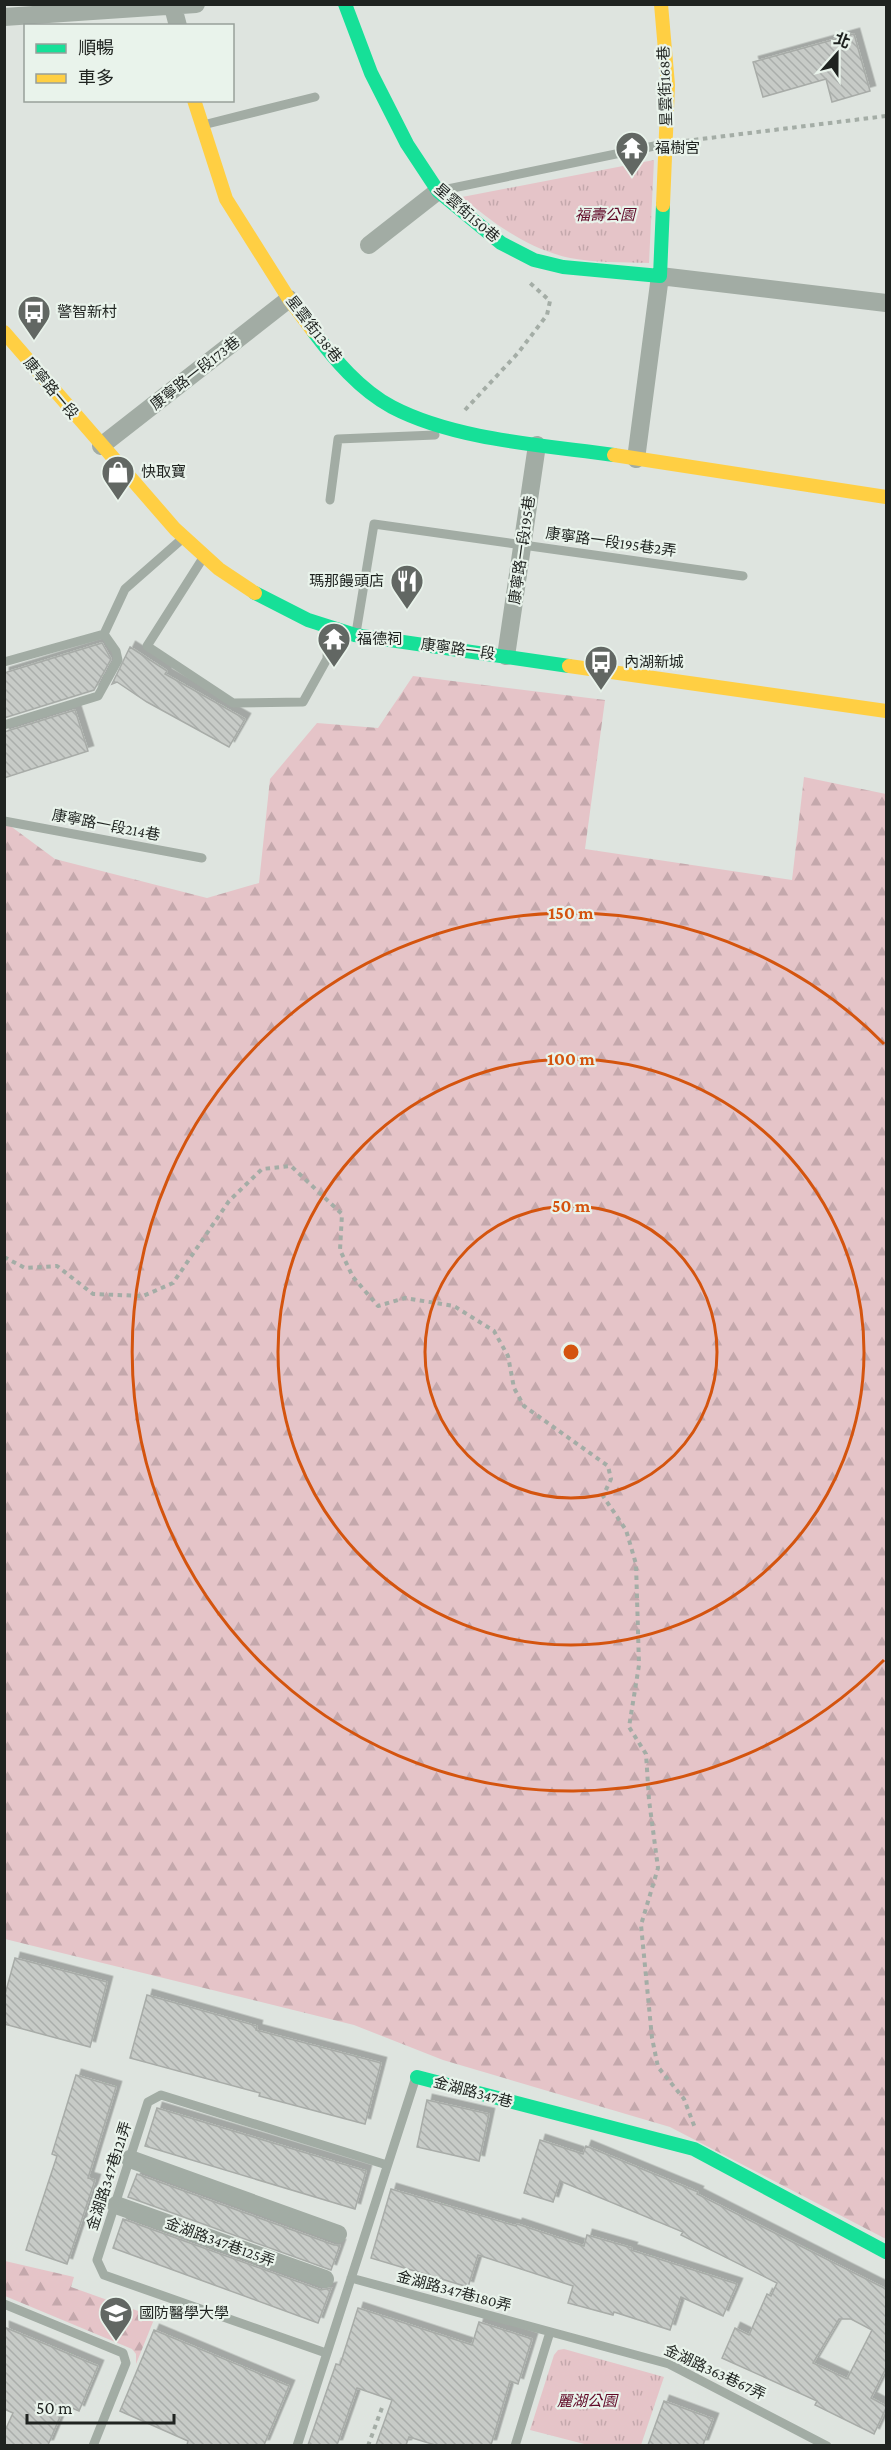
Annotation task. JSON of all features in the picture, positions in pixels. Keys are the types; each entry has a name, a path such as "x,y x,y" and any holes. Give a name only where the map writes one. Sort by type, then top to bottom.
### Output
{"street":[{"path":"4,17 196,4"},
{"name":"星雲街150巷","path":"345,4 371,73 407,144 438,191 501,243 534,260 563,267 886,303"},
{"name":"星雲街168巷","path":"660,276 668,85 661,4"},
{"path":"174,7 178,24"},
{"name":"星雲街138巷","path":"195,102 226,199 289,299 332,356 359,382 390,406 426,422 467,433 886,497"},
{"path":"369,245 438,191"},
{"path":"636,459 660,276"},
{"name":"康寧路一段173巷","path":"101,446 289,299"},
{"name":"康寧路一段","path":"4,332 101,446 183,537 204,556 264,599 328,629 355,635 886,711"},
{"name":"康寧路一段195巷","path":"506,656 537,445"},
{"name":"金湖路347巷","path":"417,2077 694,2149 886,2252"},
{"path":"130,2159 338,2234"},
{"name":"金湖路347巷125弄","path":"116,2205 325,2279"}],"lane":[{"path":"201,125 315,96"},
{"path":"438,191 667,144"},
{"path":"330,500 338,439 467,433"},
{"name":"康寧路一段195巷2弄","path":"355,635 374,524 743,576"},
{"path":"4,662 104,634 125,589 183,537"},
{"path":"204,556 147,646 232,703 303,702 317,681 327,659 328,629"},
{"path":"4,725 98,696 118,660 116,651 104,634"},
{"name":"康寧路一段214巷","path":"4,821 202,858"},
{"name":"金湖路347巷","path":"297,2445 417,2077"},
{"name":"金湖路347巷121弄","path":"326,2353 104,2275 97,2260 148,2102 161,2095 387,2164"},
{"name":"金湖路347巷180弄","path":"351,2278 550,2332"},
{"path":"4,2304 123,2353 126,2363 93,2445"},
{"path":"515,2445 550,2332"},
{"name":"金湖路363巷67弄","path":"550,2332 669,2364 827,2445"}],"path":[{"path":"667,144 886,116"},
{"path":"448,428 518,353 547,315 550,301 525,277"},
{"path":"4,1257 25,1268 57,1266 93,1294 143,1296 173,1283 229,1201 262,1169 291,1166 342,1214 340,1250 353,1277 378,1305 405,1298 454,1306 494,1332 508,1356 514,1388 524,1406 608,1466 611,1479 603,1496 626,1530 636,1564 639,1665 629,1727 646,1754 649,1800 658,1868 641,1925 652,2038 658,2067 684,2099 695,2126 694,2149"},
{"path":"368,2445 383,2405"}],"green space":[{"name":"福壽公園","path":"654,160 649,263 589,261 555,254 512,234 486,217 462,197"},
{"path":"413,676 605,700 585,849 792,880 804,777 886,794 886,2239 670,2127 443,2060 354,2025 5,1939 5,822 55,859 207,898 259,883 270,779 317,723 378,728"},
{"path":"5,2261 74,2277 71,2287 155,2317 136,2364 136,2354 132,2349 5,2296"},
{"name":"麗湖公園","path":"564,2349 664,2377 641,2445 588,2445 530,2430 554,2355 558,2350"}],"building":[{"path":"854,34 870,91 832,102 826,79 763,97 753,62"},
{"path":"102,643 111,659 94,690 4,718 4,673"},
{"path":"130,647 167,671 165,674 245,719 229,747 147,702 117,682 112,684"},
{"path":"75,710 88,751 4,778 4,732"},
{"path":"15,1958 107,1982 90,2047 4,2024 4,1998"},
{"path":"147,1995 257,2026 256,2030 381,2063 365,2124 130,2058"},
{"path":"76,2075 116,2087 88,2178 95,2180 67,2264 26,2250 57,2156 52,2154"},
{"path":"427,2100 489,2114 479,2161 417,2147"},
{"path":"157,2108 366,2171 355,2209 145,2146"},
{"path":"540,2140 583,2154 586,2146 698,2192 697,2194 886,2289 886,2368 871,2398 886,2408 874,2434 815,2405 817,2401 722,2358 735,2328 749,2335 767,2294 771,2296 777,2283 681,2235 683,2232 560,2181 553,2202 524,2193","holes":["839,2319 851,2319 872,2330 847,2379 813,2363"]},
{"path":"137,2174 334,2245 340,2245 331,2270 128,2197"},
{"path":"391,2189 516,2226 517,2224 584,2246 587,2235 737,2284 723,2316 681,2297 670,2330 614,2312 613,2315 568,2303 573,2286 478,2255 468,2287 371,2258"},
{"path":"123,2219 321,2290 331,2288 318,2323 113,2248"},
{"path":"358,2308 472,2345 479,2322 532,2339 518,2384 510,2381 491,2445 435,2445 409,2437 406,2445 376,2445 392,2400 357,2388 337,2445 308,2445 336,2364 340,2365"},
{"path":"4,2327 98,2366 79,2411 65,2405 48,2445 4,2445 4,2433 13,2413 4,2409"},
{"path":"154,2330 289,2386 264,2445 187,2445 188,2441 120,2411"},
{"path":"664,2401 713,2419 703,2445 648,2445"}],"traffic: fast":[{"path":"345,4 371,73 407,144 438,191 501,243 534,260 563,267 660,276 663,205"},
{"path":"313,331 358,383 380,400 417,418 443,427 500,440 614,455"},
{"path":"255,593 308,620 355,635 569,666"},
{"path":"417,2077 694,2149 886,2252"}],"traffic: slow":[{"path":"661,4 668,85 663,205"},
{"path":"195,102 226,199 289,299 313,331"},
{"path":"4,332 175,529 219,569 255,593"},
{"path":"614,455 886,497"},
{"path":"569,666 886,711"}],"place":[{"name":"福樹宮","path":"632,177"},
{"name":"警智新村","path":"34,341"},
{"name":"快取寶","path":"118,501"},
{"name":"瑪那饅頭店","path":"407,610"},
{"name":"福德祠","path":"334,668"},
{"name":"內湖新城","path":"601,691"},
{"name":"國防醫學大學","path":"116,2342"}]}
